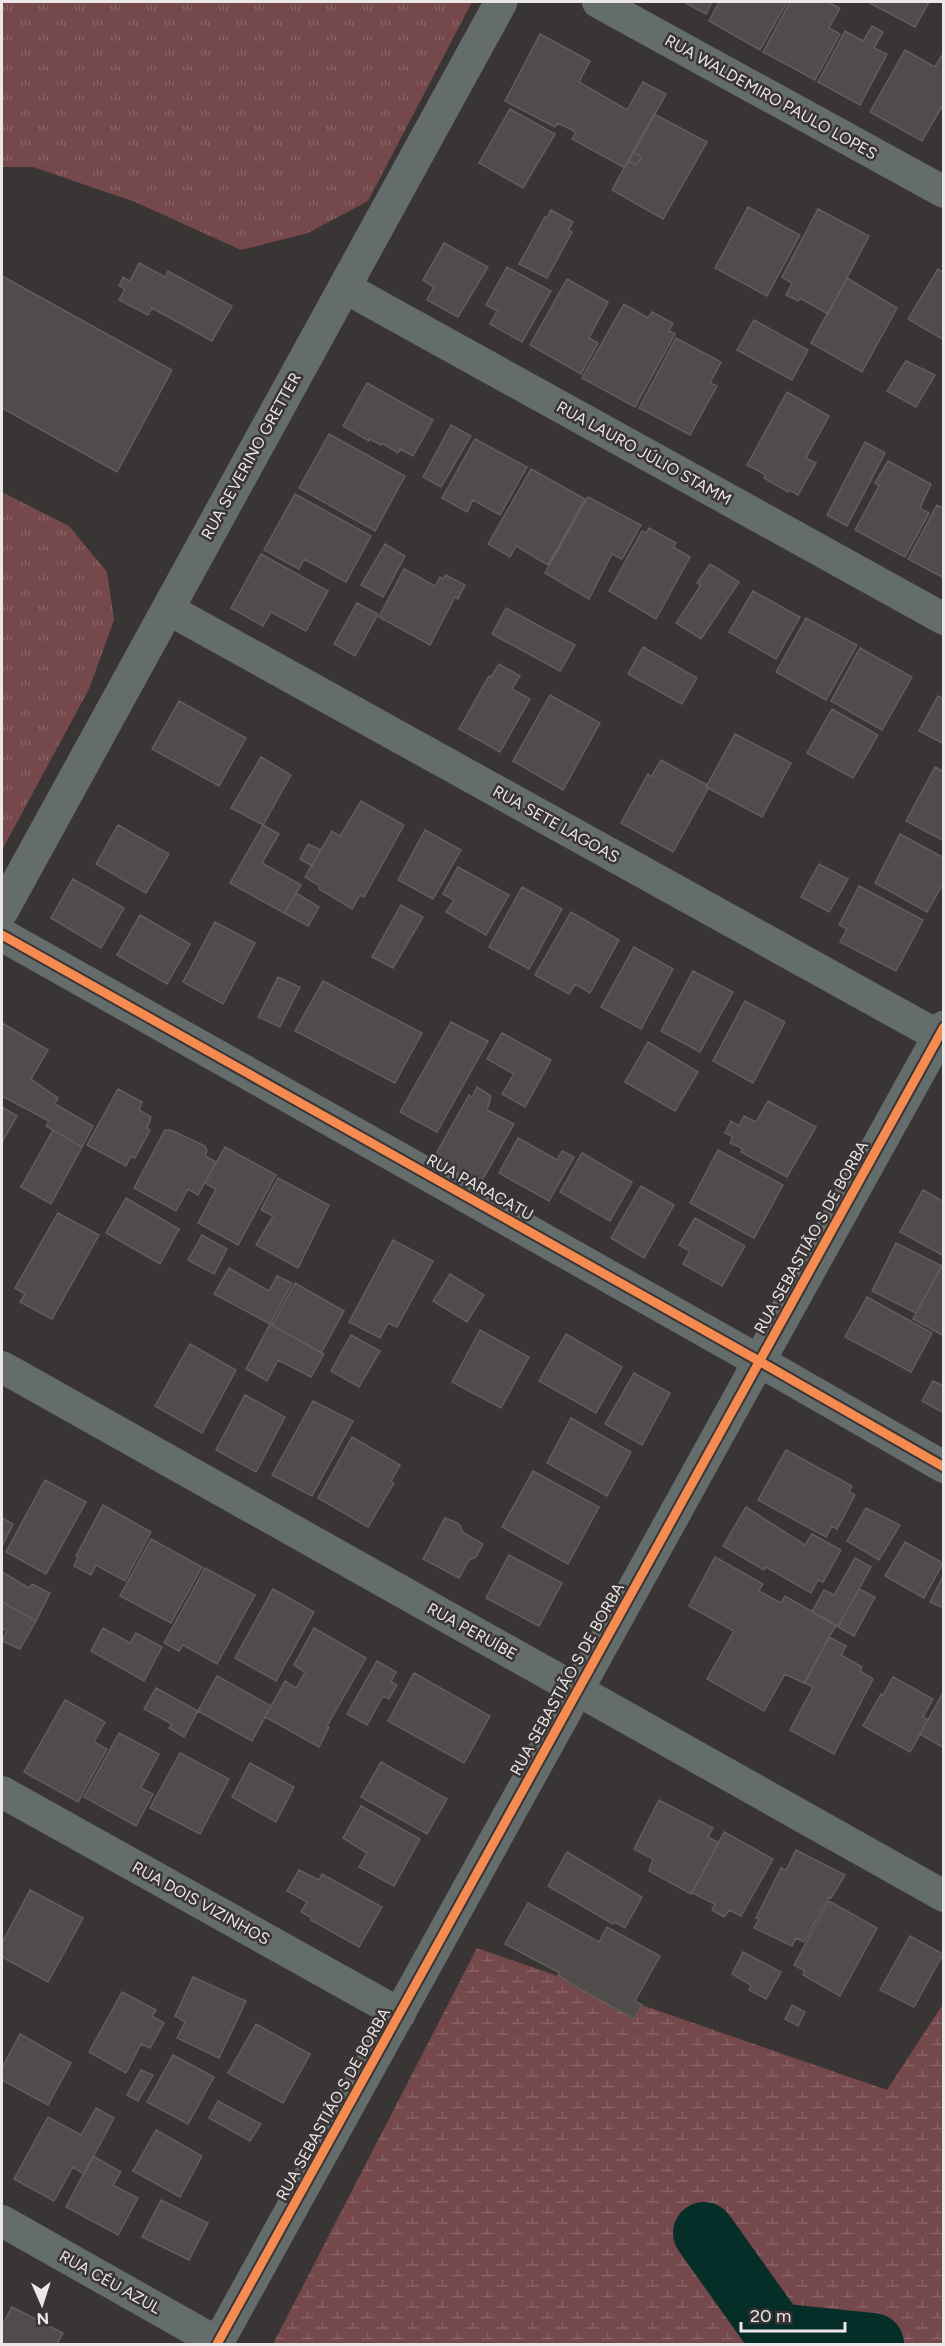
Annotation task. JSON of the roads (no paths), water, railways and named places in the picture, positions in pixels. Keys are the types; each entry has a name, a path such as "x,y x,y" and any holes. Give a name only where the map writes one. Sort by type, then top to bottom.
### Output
{"street":[{"name":"RUA SEVERINO GRETTER","path":"2,911 501,2"},
{"name":"RUA WALDEMIRO PAULO LOPES","path":"598,2 944,192"},
{"name":"RUA LAURO JÚLIO STAMM","path":"344,287 944,619"},
{"name":"RUA SETE LAGOAS","path":"168,609 942,1034"},
{"name":"RUA PARACATU","path":"2,935 944,1467"},
{"name":"RUA SEBASTIÃO S DE BORBA","path":"218,2344 759,1361 942,1034"},
{"name":"RUA PERUÍBE","path":"2,1366 944,1896"},
{"name":"RUA DOIS VIZINHOS","path":"2,1792 400,2014"},
{"name":"RUA CÉU AZUL","path":"2,2221 218,2344"}],"waterway":[{"path":"704,2233 776,2334 873,2344"}]}
